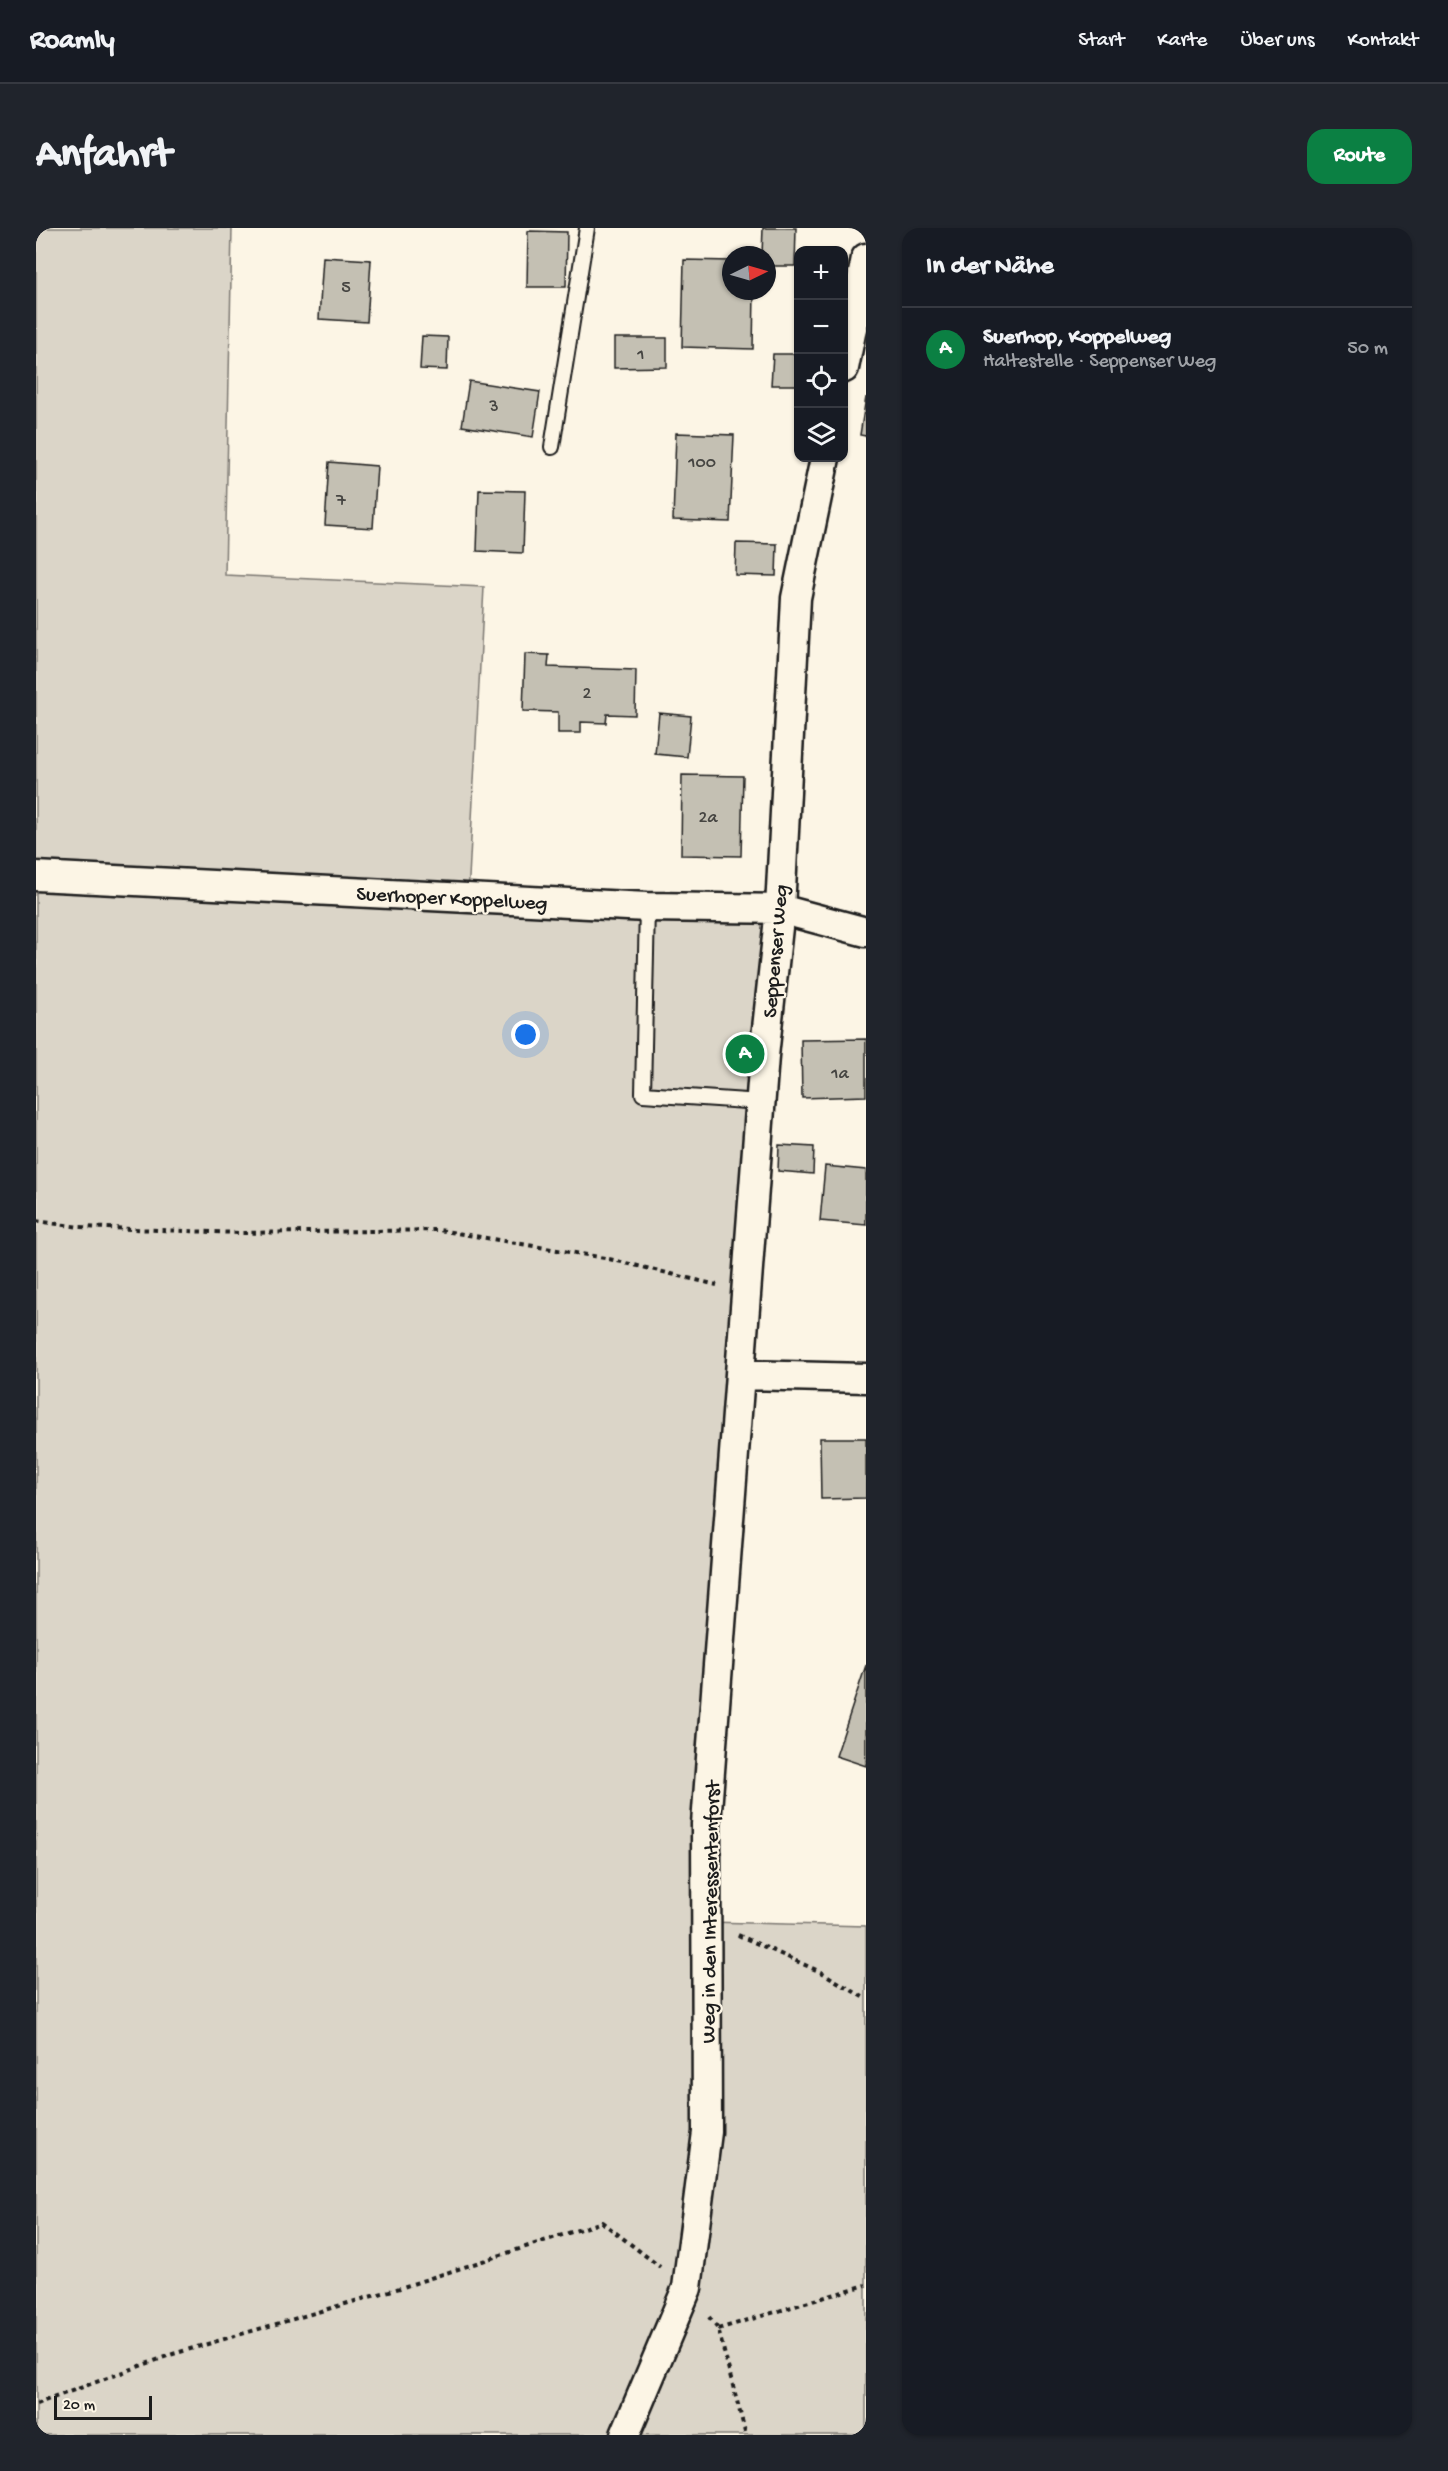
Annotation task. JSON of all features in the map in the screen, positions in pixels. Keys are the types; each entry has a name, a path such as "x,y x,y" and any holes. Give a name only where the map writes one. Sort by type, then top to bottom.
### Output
{"street":[{"path":"846,354 865,263"},
{"name":"Seppenser Weg","path":"740,1375 761,1102 780,909 796,598 824,462"},
{"name":"Suerhoper Koppelweg","path":"36,876 647,907 780,909 866,932"},
{"path":"740,1375 866,1378"},
{"name":"Weg in den Interessentenforst","path":"625,2435 687,2288 707,2132 706,1824 740,1375"}],"lane":[{"path":"552,447 587,228"},
{"path":"647,907 643,1094 761,1102"}],"path":[{"path":"36,1221 80,1227 240,1233 439,1230 605,1258 747,1292"},
{"path":"707,1922 823,1973 866,1999"},
{"path":"36,2404 173,2354 400,2288 602,2222 687,2288"},
{"path":"746,2435 718,2329 866,2285"}],"shaded area":[{"path":"36,228 232,228 225,575 484,587 468,897 780,909 707,1922 866,1926 866,2435 36,2435"}],"building":[{"path":"763,228 796,228 794,266 776,266 776,246 762,246"},
{"path":"528,231 567,232 566,287 527,287"},
{"path":"323,257 371,260 367,322 319,319"},
{"path":"684,260 722,261 722,300 754,300 753,349 682,347"},
{"path":"422,336 448,337 447,370 420,369"},
{"path":"614,338 667,338 667,367 614,368"},
{"path":"773,354 794,354 794,385 771,385"},
{"path":"469,381 540,392 533,437 462,426"},
{"path":"866,397 866,436 860,435"},
{"path":"676,433 734,435 730,522 673,520"},
{"path":"329,462 377,466 373,528 325,525"},
{"path":"479,490 525,491 523,553 477,551"},
{"path":"736,543 777,544 776,576 735,575"},
{"path":"525,654 549,655 548,667 636,670 635,715 607,714 606,723 581,722 581,733 558,733 558,712 523,711"},
{"path":"659,713 691,716 687,757 655,754"},
{"path":"682,775 743,776 741,856 681,855"},
{"path":"866,1039 866,1096 802,1098 801,1040"},
{"path":"779,1145 814,1147 813,1174 778,1171"},
{"path":"825,1166 866,1170 866,1225 820,1221"},
{"path":"820,1438 866,1438 866,1498 821,1499"},
{"path":"866,1665 866,1766 836,1756"}],"place":[{"name":"Suerhop, Koppelweg","path":"745,1054"}]}
